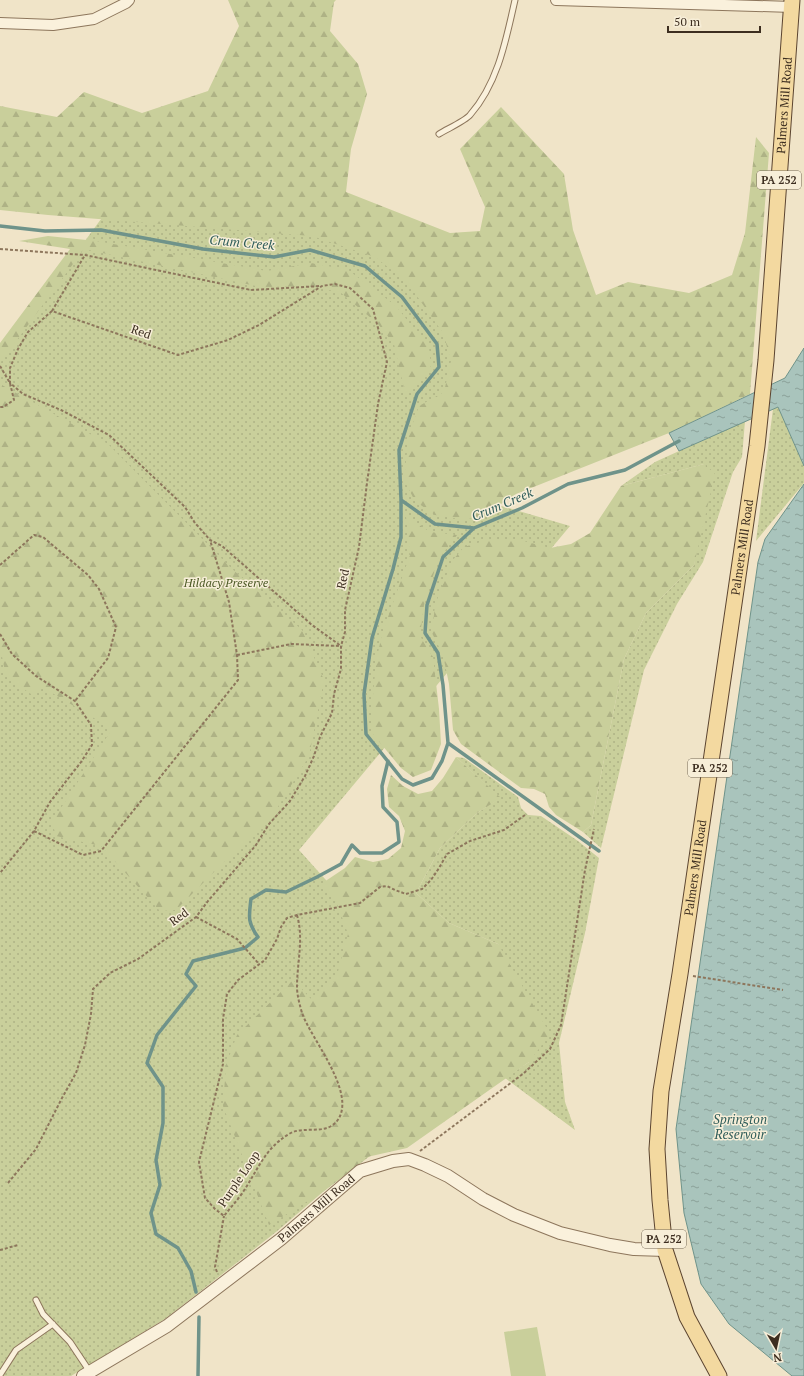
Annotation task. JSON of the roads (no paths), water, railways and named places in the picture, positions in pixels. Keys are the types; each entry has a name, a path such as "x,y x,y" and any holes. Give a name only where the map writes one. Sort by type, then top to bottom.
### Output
{"main road":[{"name":"Palmers Mill Road","path":"665,1250 657,1149 661,1091 681,966 757,446 766,360 792,3"},
{"name":"PA 252","path":"665,1250 687,1317 719,1376"}],"street":[{"path":"0,23 53,25 94,19 129,0"},
{"path":"556,0 792,3"},
{"name":"Palmers Mill Road","path":"87,1374 167,1326 281,1240 360,1171 393,1161 409,1159 448,1176 483,1199 514,1215 560,1233 634,1249 665,1250"}],"lane":[{"path":"439,134 470,116 491,84 505,44 515,0"},
{"path":"36,1300 43,1314 74,1348 87,1374"},
{"path":"0,1375 16,1350 53,1324"}],"water":[{"path":"804,348 804,466 778,407 679,451 669,433 785,378"},
{"name":"Springton Reservoir","path":"804,484 804,1376 792,1376 729,1324 701,1284 684,1213 676,1129 758,562 765,539"}],"waterway":[{"name":"Crum Creek","path":"0,226 45,231 101,230 203,249 274,257 310,250 365,266 402,297 437,344 439,367 417,394 399,450 401,537 372,638 364,694 366,734 402,779 413,785 432,778 442,761 448,743 443,685 438,653 425,633 427,605 443,557 474,528"},
{"name":"Crum Creek","path":"401,500 435,524 474,528 522,508 568,484 625,470 679,441"},
{"path":"448,743 599,851"},
{"path":"196,1292 191,1271 178,1248 156,1234 151,1213 160,1185 156,1160 163,1123 163,1087 147,1063 157,1035 196,986 186,974 193,961 245,948 258,937 250,923 251,899 266,890 286,892 317,877 341,864 352,845 360,853 382,853 399,842 397,822 383,807 382,786 388,761"},
{"path":"198,1376 199,1317"}],"park label":[{"name":"Hildacy Preserve","path":"226,583"}]}
